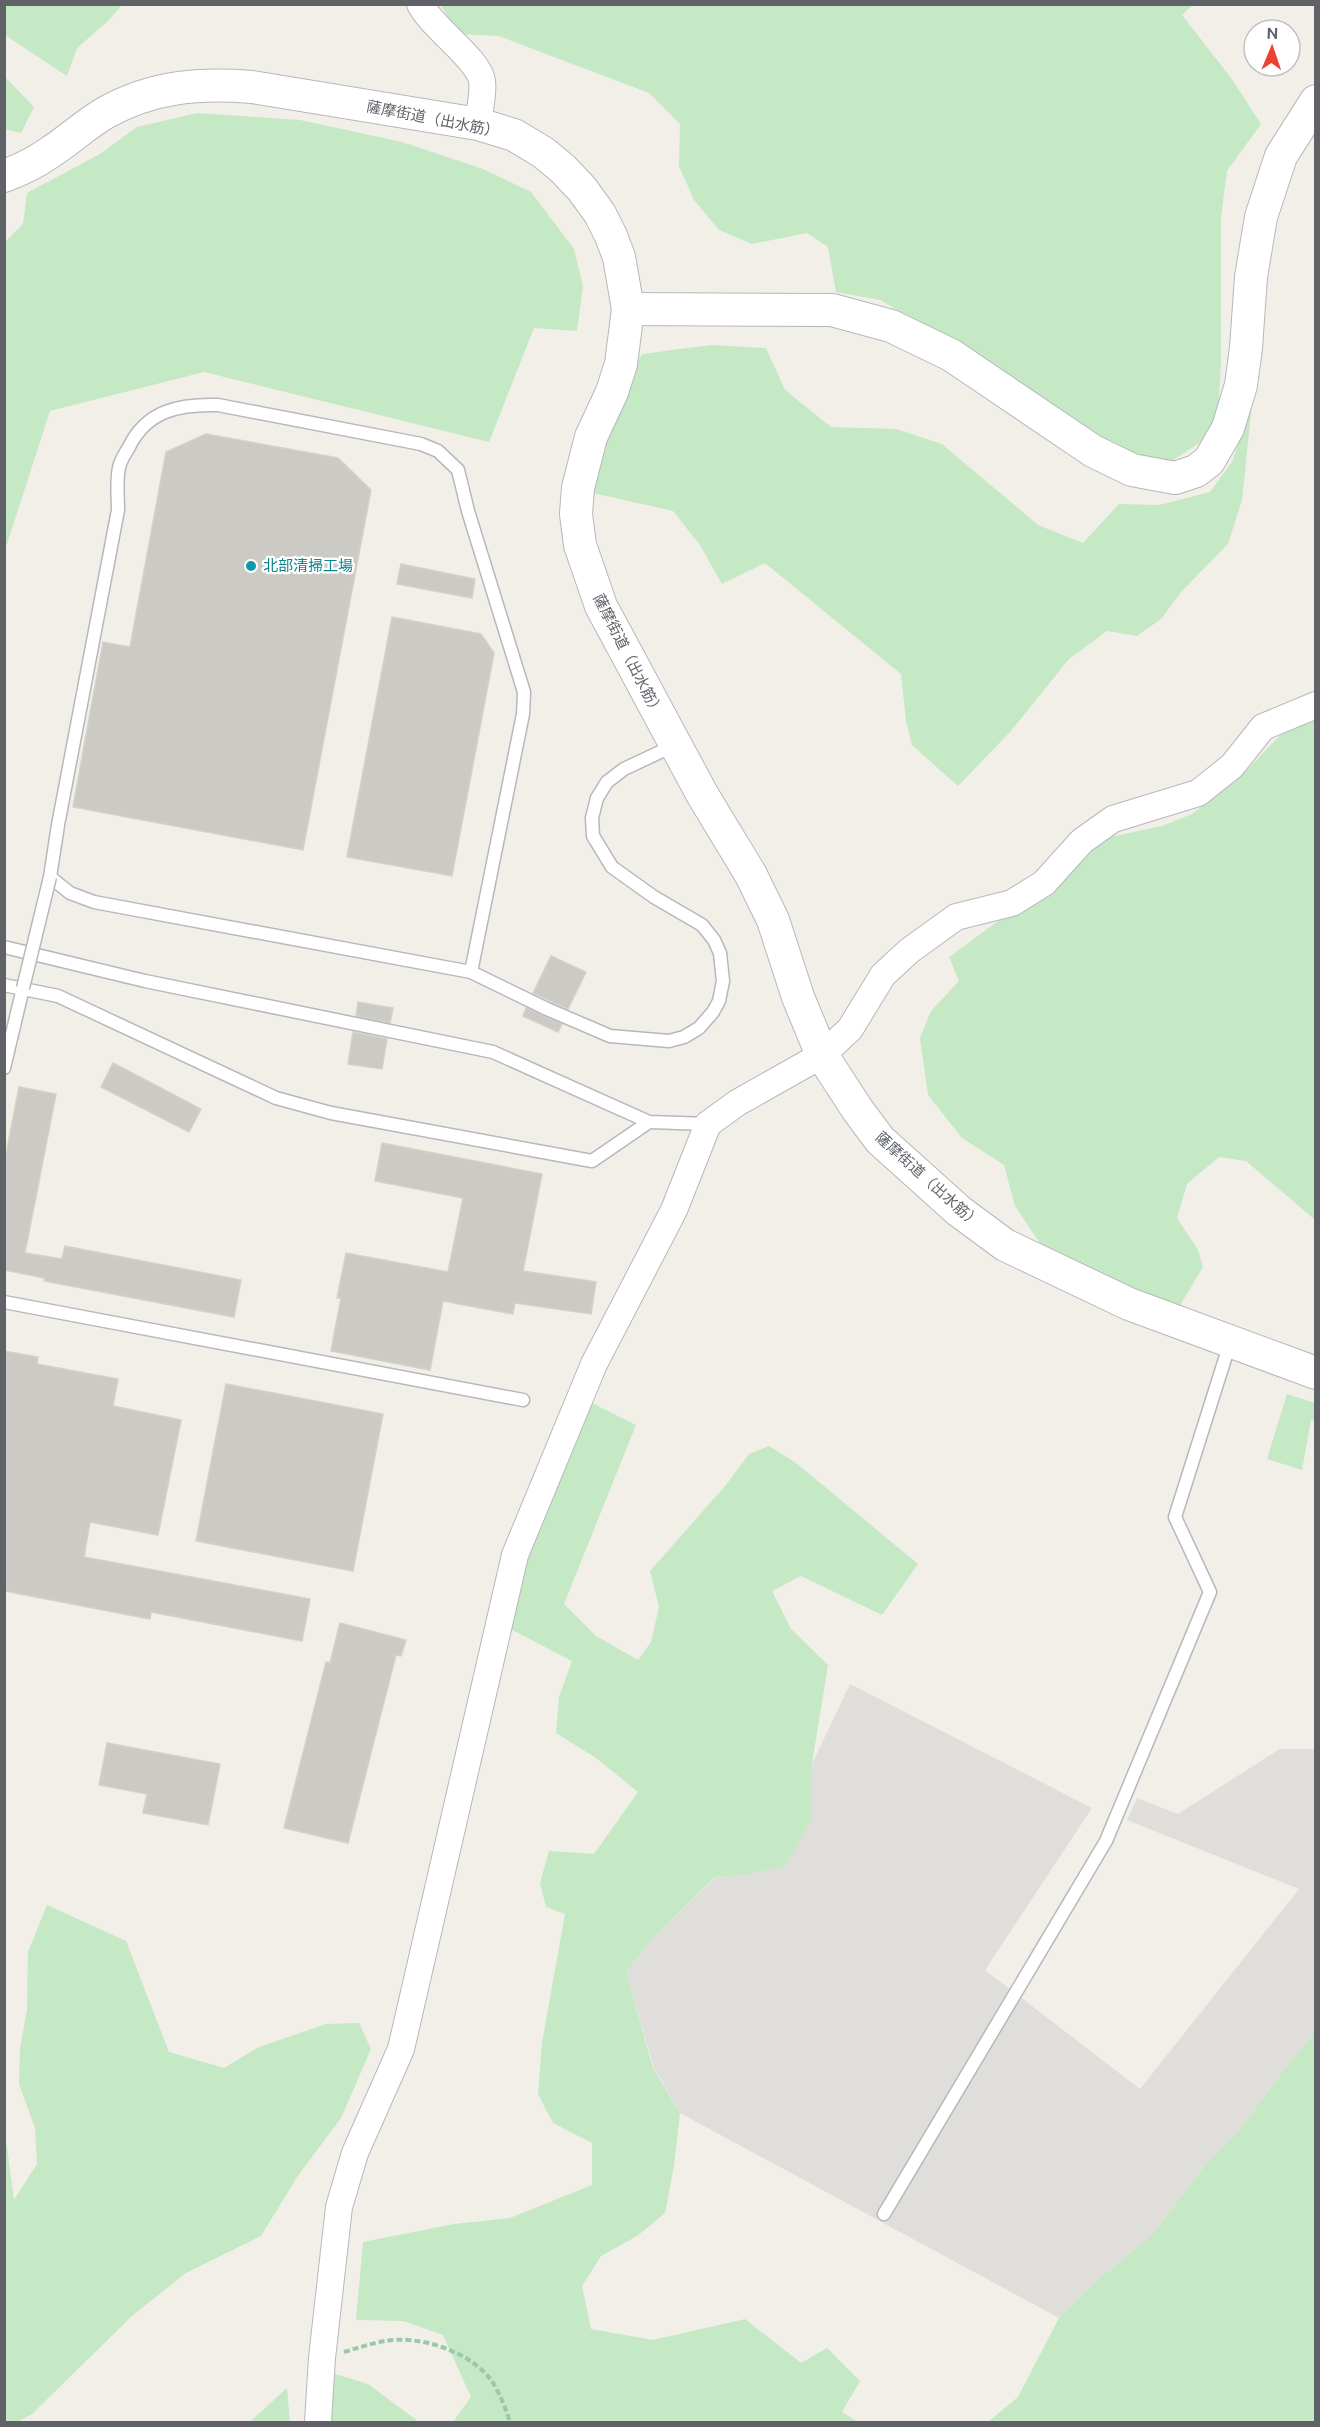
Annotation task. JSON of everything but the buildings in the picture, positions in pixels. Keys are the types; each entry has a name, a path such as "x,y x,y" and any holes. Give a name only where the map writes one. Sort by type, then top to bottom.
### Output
{"street":[{"path":"420,4 424,12 454,46 475,64 482,81 478,124"},
{"name":"薩摩街道（出水筋）","path":"4,177 48,154 105,113 178,86 216,84 252,87 478,124 514,135 544,153 582,189 600,214 615,247 624,278 628,309 621,364 612,392 591,437 578,489 577,524 580,545 601,606 675,745 751,875 773,920 798,997 822,1055 880,1140 982,1229 1005,1245 1129,1304 1316,1373"},
{"path":"628,309 832,310 891,326 951,355 1093,451 1132,470 1175,478 1196,471 1209,460 1228,428 1241,386 1251,277 1261,217 1281,156 1316,101"},
{"path":"318,2422 322,2358 339,2207 355,2153 401,2049 515,1555 594,1364 674,1210 708,1124 736,1103 822,1055 850,1029 883,975 909,951 956,917 1012,903 1044,883 1082,841 1113,819 1198,793 1232,766 1263,727 1316,705"}],"lane":[{"path":"4,1068 50,877 118,510 119,467 130,444 143,426 167,410 192,404 219,405 422,444 438,451 458,470 468,511 524,692 523,714 471,972"},
{"path":"50,877 70,893 94,902 471,972 547,1010 610,1036 669,1041 684,1037 699,1028 713,1012 719,1001 723,966 714,940 702,925 654,897 612,867 593,836 592,818 597,798 608,782 624,769 675,745"},
{"path":"4,946 145,981 493,1052 649,1122 708,1124"},
{"path":"4,985 58,996 276,1098 331,1113 592,1161 649,1122"},
{"path":"4,1302 523,1400"},
{"path":"884,2214 1106,1841 1210,1592 1175,1517 1230,1342"}],"path":[{"path":"322,2358 387,2341 420,2342 450,2349 471,2361 491,2380 510,2422"}],"shaded area":[{"path":"850,1684 1092,1808 985,1970 1140,2089 1299,1889 1127,1820 1137,1798 1178,1814 1280,1749 1315,1749 1315,2032 1240,2129 1203,2168 1152,2235 1095,2282 1059,2318 680,2113 654,2068 626,1972 654,1937 716,1877 746,1875 812,1818 812,1764"}],"green space":[{"path":"4,5 122,5 109,20 77,48 67,76 5,35"},
{"path":"441,5 1193,5 1182,15 1231,78 1261,124 1227,171 1221,217 1221,363 1218,412 1204,440 1173,460 1150,461 1121,453 932,330 880,300 836,292 828,247 807,233 752,244 719,230 694,200 679,166 680,124 649,93 499,36 458,34"},
{"path":"4,76 34,107 21,133 5,129"},
{"path":"197,113 300,120 402,142 483,169 531,192 574,249 583,286 577,331 534,328 489,442 204,372 50,411 7,544 5,544 5,242 23,224 27,193 100,154 137,127"},
{"path":"711,345 766,348 785,390 831,427 896,429 942,444 1038,525 1083,543 1119,504 1159,505 1210,492 1232,462 1252,404 1242,500 1228,544 1181,592 1161,619 1137,636 1107,631 1069,659 1011,731 958,786 912,745 906,721 901,674 765,563 722,584 700,545 673,511 593,493 594,467 626,383 642,354"},
{"path":"1315,712 1315,1220 1246,1161 1219,1157 1187,1184 1177,1218 1198,1250 1203,1267 1179,1307 1053,1263 1015,1206 1004,1165 962,1138 928,1095 920,1038 931,1011 959,981 949,957 1041,890 1101,839 1162,826 1192,814 1244,773 1288,727"},
{"path":"574,1394 636,1425 564,1604 596,1636 638,1660 651,1642 659,1607 650,1571 726,1485 749,1454 769,1446 796,1463 918,1564 882,1615 801,1576 772,1591 791,1629 828,1665 812,1764 812,1818 785,1866 746,1875 715,1877 654,1937 626,1972 653,2068 680,2113 674,2166 665,2213 637,2236 601,2256 582,2286 591,2329 653,2340 745,2319 801,2363 827,2348 860,2381 842,2412 858,2422 453,2422 471,2397 443,2335 403,2321 356,2320 363,2242 454,2224 510,2218 592,2185 592,2143 553,2123 538,2094 542,2043 565,1914 546,1907 540,1883 549,1851 594,1854 638,1792 596,1758 556,1733 559,1697 572,1661 487,1617 542,1493"},
{"path":"1287,1394 1315,1403 1315,1421 1311,1420 1302,1470 1267,1459"},
{"path":"47,1905 126,1941 169,2052 224,2068 259,2047 326,2024 359,2023 371,2049 341,2118 297,2177 261,2236 186,2273 133,2315 32,2414 17,2422 5,2422 5,2132 14,2200 37,2164 35,2128 19,2084 20,2049 27,2010 28,1952"},
{"path":"1315,2032 1315,2422 988,2422 1018,2397 1059,2318 1095,2282 1152,2235 1203,2168 1240,2129"},
{"path":"322,2370 368,2384 419,2422 317,2422"},
{"path":"287,2388 290,2422 250,2422"}],"place":[{"name":"北部清掃工場","path":"251,566"}]}
